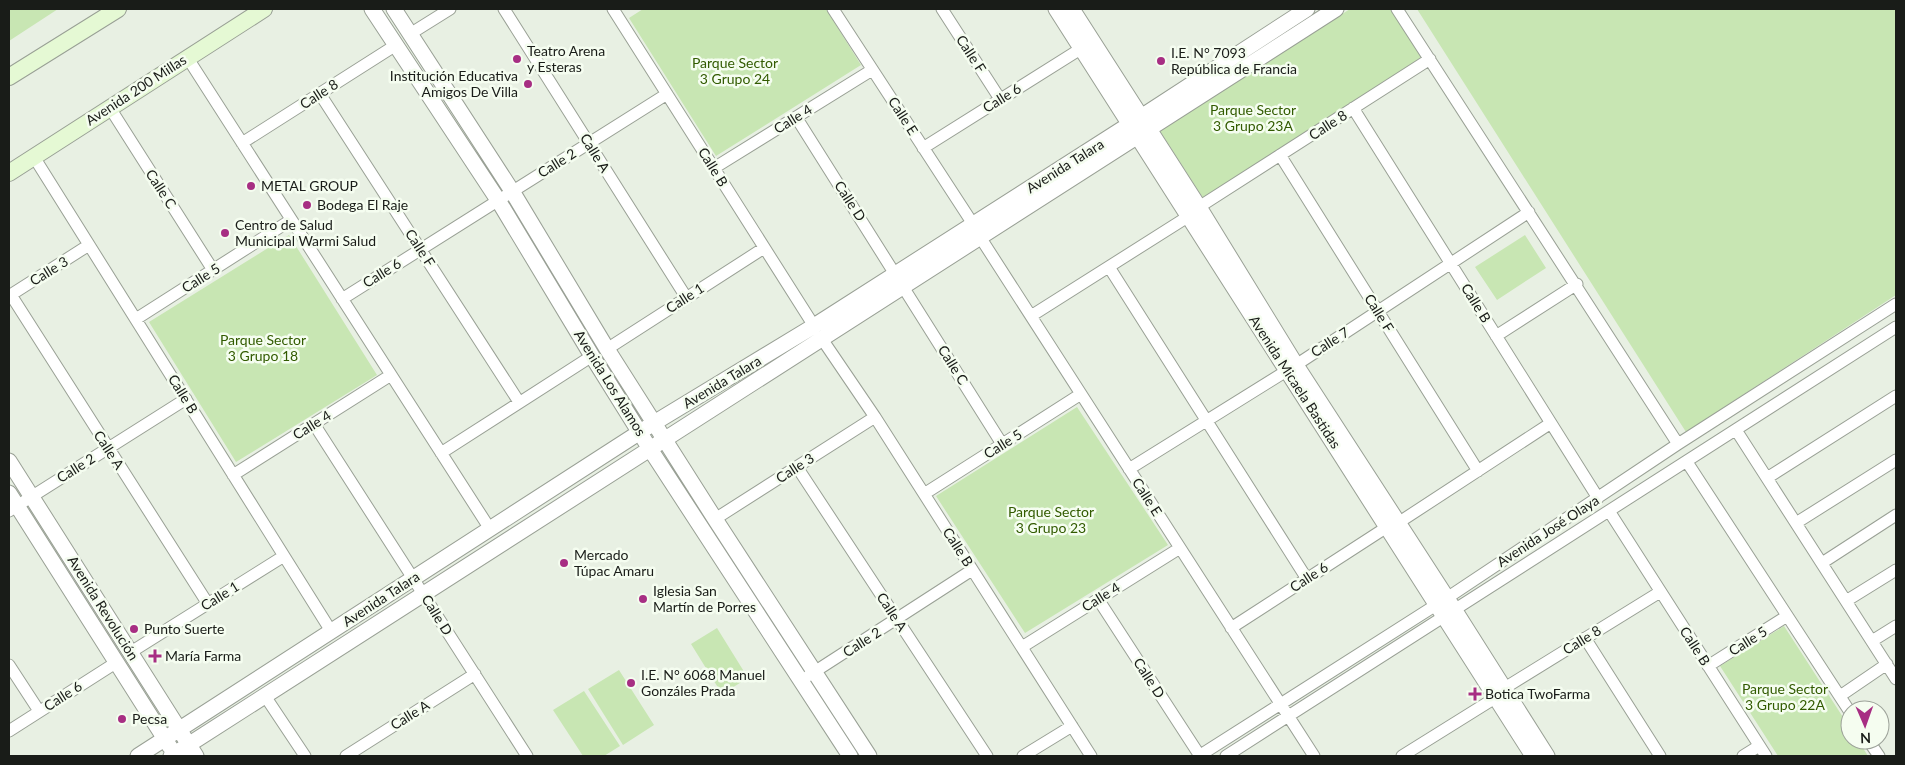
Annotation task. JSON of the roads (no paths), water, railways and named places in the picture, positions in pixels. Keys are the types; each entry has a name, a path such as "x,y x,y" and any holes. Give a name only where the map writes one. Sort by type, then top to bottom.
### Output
{"main road":[{"path":"9,77 118,9"},
{"name":"Avenida 200 Millas","path":"9,173 186,57 264,9"}],"street":[{"name":"Avenida Los Alamos","path":"372,9 498,200 650,449 850,756"},
{"name":"Avenida Los Alamos","path":"394,9 512,192 607,349 715,520 869,756"},
{"path":"410,34 450,9"},
{"name":"Calle A","path":"504,9 686,297"},
{"name":"Calle E","path":"833,9 1314,756"},
{"name":"Calle F","path":"942,9 1000,99"},
{"name":"Avenida Micaela Bastidas","path":"1056,9 1139,127 1194,212 1499,693 1533,756"},
{"name":"Avenida Micaela Bastidas","path":"1072,9 1139,127"},
{"name":"Avenida Talara","path":"1139,127 1307,9"},
{"name":"Avenida Talara","path":"174,756 192,751 265,696 666,440 818,332 976,230 1139,127 1336,9"},
{"path":"1398,9 1678,444"},
{"name":"Calle B","path":"617,10 667,94 764,248 875,417 1091,756"},
{"name":"Calle 8","path":"242,143 396,45"},
{"name":"Calle 6","path":"923,148 1082,48"},
{"path":"186,57 490,529"},
{"name":"Calle 8","path":"1031,316 1430,59"},
{"name":"Calle 4","path":"714,168 872,70"},
{"name":"Calle F","path":"320,94 519,402"},
{"name":"Calle 2","path":"498,200 667,94"},
{"name":"Calle C","path":"110,108 213,270"},
{"name":"Calle B","path":"1353,108 1598,498"},
{"name":"Calle D","path":"796,117 900,280"},
{"name":"Calle F","path":"1280,155 1478,470"},
{"name":"Calle B","path":"34,157 331,632"},
{"name":"Calle 6","path":"342,299 498,200"},
{"name":"Calle 7","path":"1129,469 1292,367 1530,212"},
{"name":"Calle 5","path":"136,319 292,220"},
{"name":"Calle 3","path":"10,296 89,245"},
{"name":"Calle 1","path":"607,349 764,248"},
{"path":"1109,266 1307,579"},
{"name":"Calle C","path":"900,280 1002,444"},
{"path":"1496,336 1576,284"},
{"name":"Calle A","path":"10,296 208,604"},
{"name":"Avenida José Olaya","path":"1226,756 1288,717 1598,498 1678,444 1896,304"},
{"name":"Avenida José Olaya","path":"1200,756 1280,704 1609,512 1896,327"},
{"name":"Avenida Talara","path":"138,756 654,423 818,332"},
{"path":"441,453 592,356"},
{"path":"1789,372 1800,389"},
{"name":"Calle 4","path":"233,475 391,376"},
{"name":"Calle 5","path":"924,494 1081,394"},
{"path":"1767,478 1896,396"},
{"name":"Calle 2","path":"11,503 32,496 186,399"},
{"name":"Calle 3","path":"715,520 875,417"},
{"name":"Calle 6","path":"1231,628 1551,423"},
{"name":"Calle D","path":"314,424 475,674 521,754"},
{"path":"1736,430 1896,679"},
{"path":"1796,523 1896,460"},
{"name":"Avenida Revolución","path":"9,461 192,751"},
{"path":"1687,462 1842,700"},
{"name":"Calle A","path":"798,467 987,756"},
{"name":"Avenida Revolución","path":"11,503 117,662 174,756"},
{"name":"Calle B","path":"1609,512 1766,756"},
{"path":"1822,563 1896,515"},
{"name":"Calle 4","path":"1022,647 1180,548"},
{"name":"Calle 1","path":"131,652 284,556"},
{"name":"Calle 2","path":"801,681 972,570"},
{"path":"1846,601 1896,570"},
{"name":"Calle 8","path":"1402,756 1421,751 1499,693 1660,592"},
{"name":"Calle D","path":"1098,599 1200,756"},
{"name":"Calle 5","path":"1708,666 1787,616"},
{"path":"1872,641 1896,626"},
{"path":"1585,638 1660,756"},
{"name":"Calle 6","path":"9,730 117,662"},
{"path":"1840,696 1887,664"},
{"path":"9,665 39,711"},
{"name":"Calle A","path":"346,756 475,674"},
{"name":"Avenida Micaela Bastidas","path":"1499,693 1547,756"},
{"path":"265,696 305,756"},
{"path":"1023,756 1072,726"},
{"path":"1742,756 1759,746"}],"place":[{"name":"Teatro Arena y Esteras","path":"517,59"},
{"name":"I.E. N° 7093 República de Francia","path":"1161,61"},
{"name":"Institución Educativa Amigos De Villa","path":"528,84"},
{"name":"METAL GROUP","path":"251,186"},
{"name":"Bodega El Raje","path":"307,205"},
{"name":"Centro de Salud Municipal Warmi Salud","path":"225,233"},
{"name":"Mercado Túpac Amaru","path":"564,563"},
{"name":"Iglesia San Martín de Porres","path":"643,599"},
{"name":"Punto Suerte","path":"134,629"},
{"name":"María Farma","path":"155,656"},
{"name":"I.E. N° 6068 Manuel Gonzáles Prada","path":"631,683"},
{"name":"Botica TwoFarma","path":"1475,694"},
{"name":"Pecsa","path":"122,719"}],"park label":[{"name":"Parque Sector 3 Grupo 24","path":"735,72"},
{"name":"Parque Sector 3 Grupo 23A","path":"1253,118"},
{"name":"Parque Sector 3 Grupo 18","path":"263,348"},
{"name":"Parque Sector 3 Grupo 23","path":"1051,520"},
{"name":"Parque Sector 3 Grupo 22A","path":"1785,698"}]}
